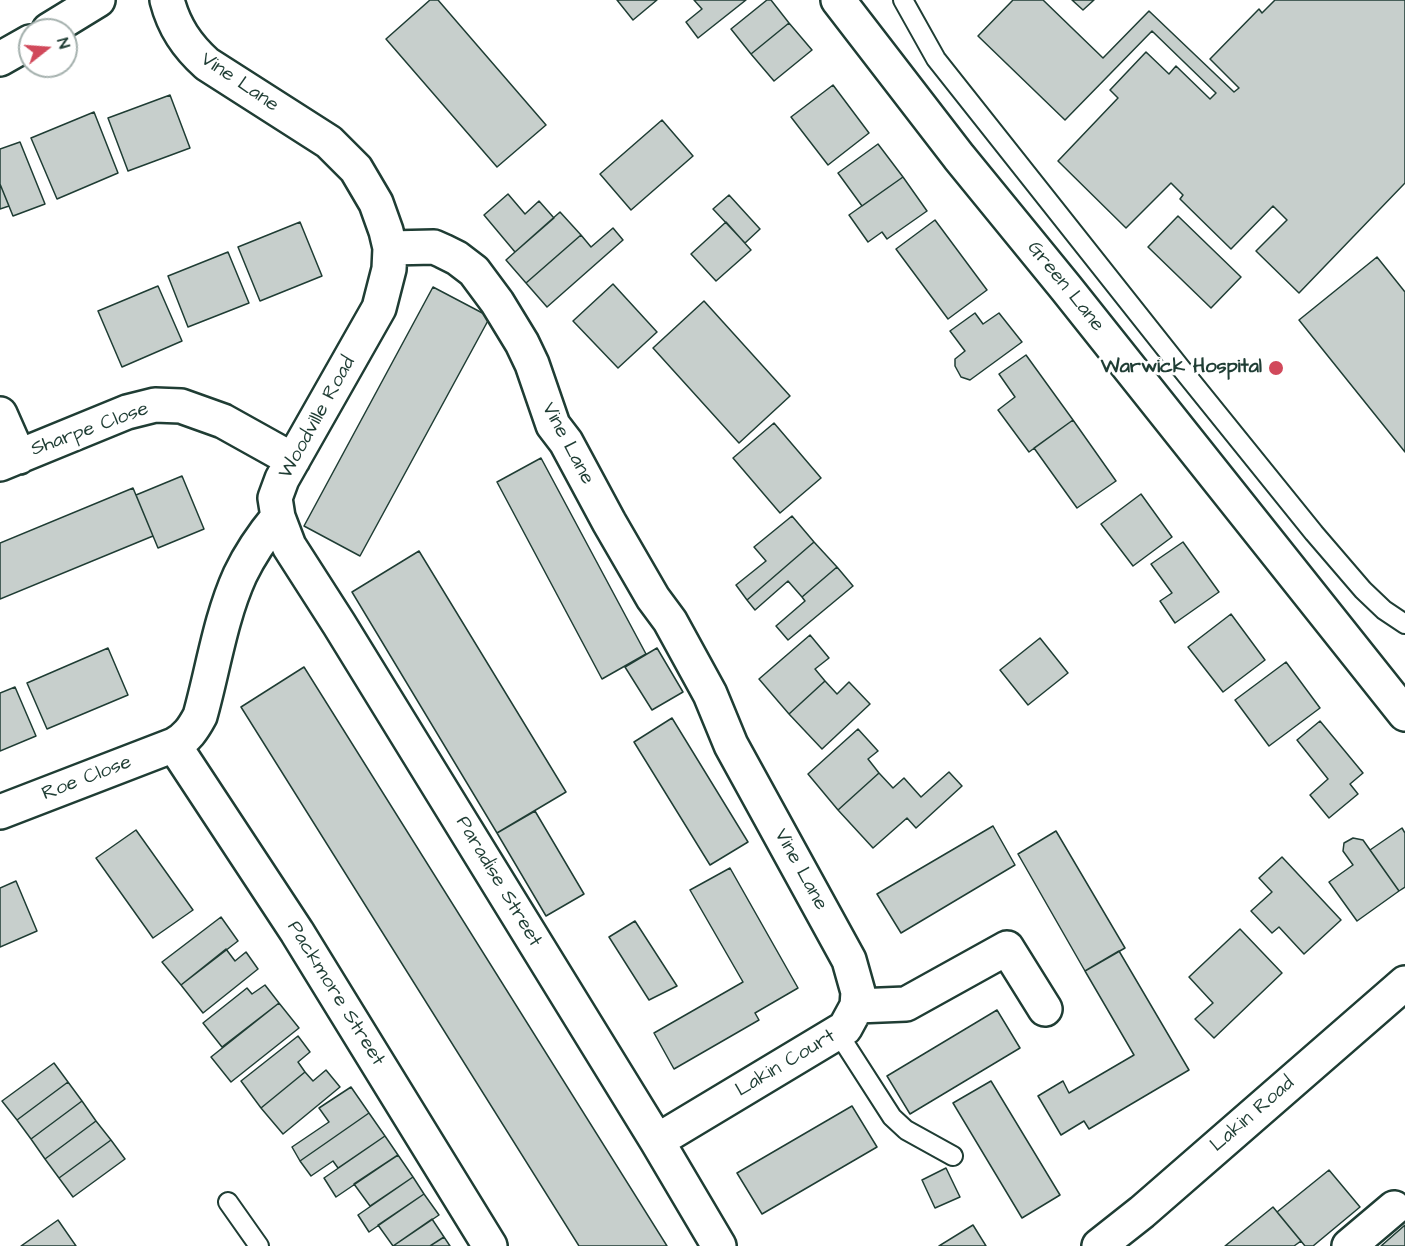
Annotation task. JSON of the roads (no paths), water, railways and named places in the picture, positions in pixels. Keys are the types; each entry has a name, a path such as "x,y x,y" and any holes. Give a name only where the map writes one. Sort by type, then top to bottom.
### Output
{"street":[{"path":"69,18 98,0"},
{"name":"Vine Lane","path":"167,0 172,18 184,40 207,64 329,142 356,169 376,203 390,249 434,247 443,251 474,271 497,302 527,353 553,425 566,442 609,522 681,641 710,694 730,745 849,960 858,992 857,1006"},
{"name":"Green Lane","path":"838,0 958,157 1066,288 1405,714"},
{"path":"0,59 18,49"},
{"name":"Woodville Road","path":"278,517 275,498 282,479 379,308 389,269 390,249"},
{"name":"Sharpe Close","path":"0,414 9,461 127,412 155,405 181,406 212,417 293,460"},
{"path":"174,745 183,740 194,728 200,716 227,613 240,576 263,535 278,517"},
{"name":"Paradise Street","path":"278,517 290,546 657,1141 719,1246"},
{"name":"Roe Close","path":"0,812 174,745"},
{"name":"Packmore Street","path":"174,745 297,932 490,1246"},
{"path":"857,1006 906,1004 1007,948 1045,1009"},
{"name":"Lakin Road","path":"1099,1246 1142,1212 1405,983"},
{"name":"Lakin Court","path":"657,1141 838,1033 845,1028 857,1006"},
{"path":"1349,1246 1394,1208"}],"lane":[{"path":"903,0 936,59 1184,372 1363,590 1384,610 1405,624"},
{"path":"838,1033 892,1117 906,1130 953,1156"},
{"path":"228,1202 259,1246"}],"place":[{"name":"Warwick Hospital","path":"1276,368"}]}
